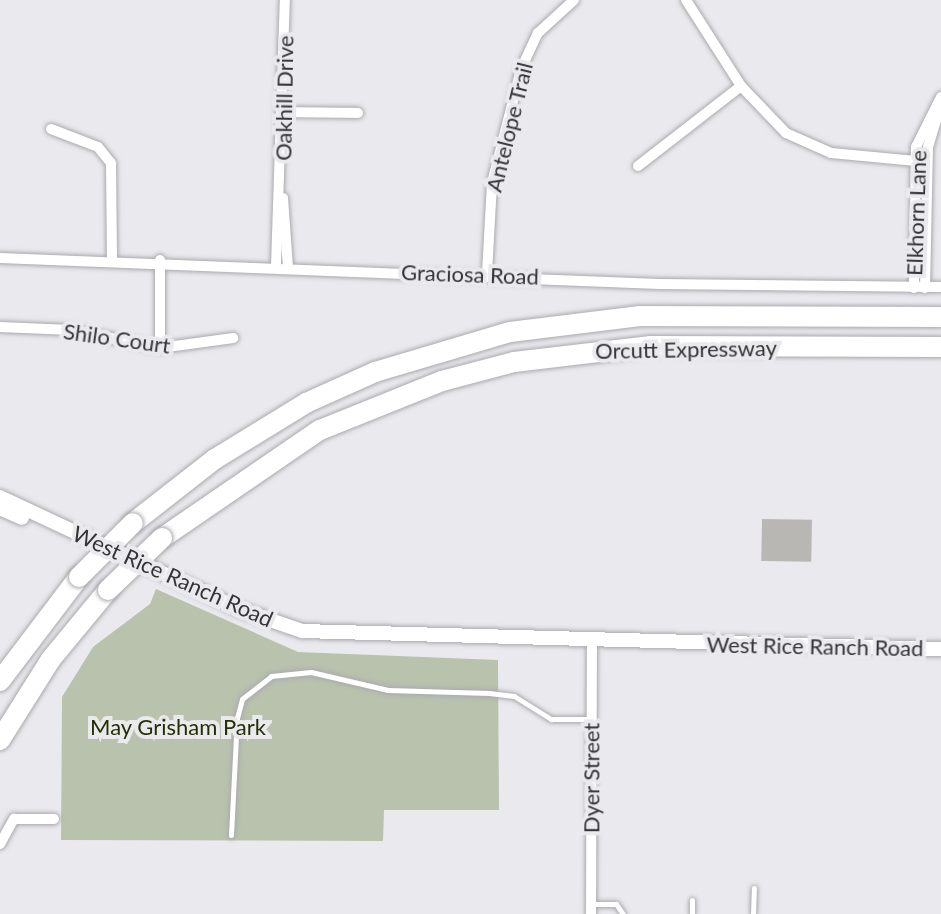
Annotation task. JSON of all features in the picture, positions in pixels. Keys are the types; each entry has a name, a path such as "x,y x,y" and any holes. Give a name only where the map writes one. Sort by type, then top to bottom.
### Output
{"highway":[{"name":"Orcutt Expressway","path":"0,681 79,577 133,523 215,459 306,403 390,367 510,332 640,316 941,317"},
{"name":"Orcutt Expressway","path":"0,740 51,659 108,590 162,538 320,430 442,381 514,362 651,346 941,347"}],"main road":[{"name":"West Rice Ranch Road","path":"0,497 280,625 340,635 941,649"},
{"name":"West Rice Ranch Road","path":"0,508 301,639 592,642"}],"street":[{"name":"Oakhill Drive","path":"285,0 283,196 288,267"},
{"name":"Antelope Trail","path":"487,273 492,183 521,69 538,33 574,0"},
{"path":"686,0 741,86 805,144 921,161"},
{"path":"638,166 741,86"},
{"name":"Elkhorn Lane","path":"919,288 921,161 925,116 941,97"},
{"name":"Elkhorn Lane","path":"921,161 941,104"},
{"path":"283,112 358,113"},
{"path":"51,129 98,147 111,163 112,259"},
{"name":"Oakhill Drive","path":"276,266 283,196"},
{"name":"Graciosa Road","path":"0,258 160,260 288,267 941,287"},
{"path":"160,260 160,348"},
{"name":"Shilo Court","path":"0,327 71,330 160,348 233,338"},
{"name":"Dyer Street","path":"591,909 592,642"},
{"path":"0,844 14,819 54,819"}],"lane":[{"path":"231,835 237,718 242,699 271,676 311,672 388,690 514,696 551,719 591,719"},
{"path":"753,914 754,888"},
{"path":"692,900 692,914"},
{"path":"591,909 616,904 623,914"}],"green space":[{"name":"May Grisham Park","path":"156,589 298,652 498,660 499,810 384,810 383,841 61,840 62,697 93,647 150,604"}],"building":[{"path":"762,519 812,520 811,562 761,561"}]}
